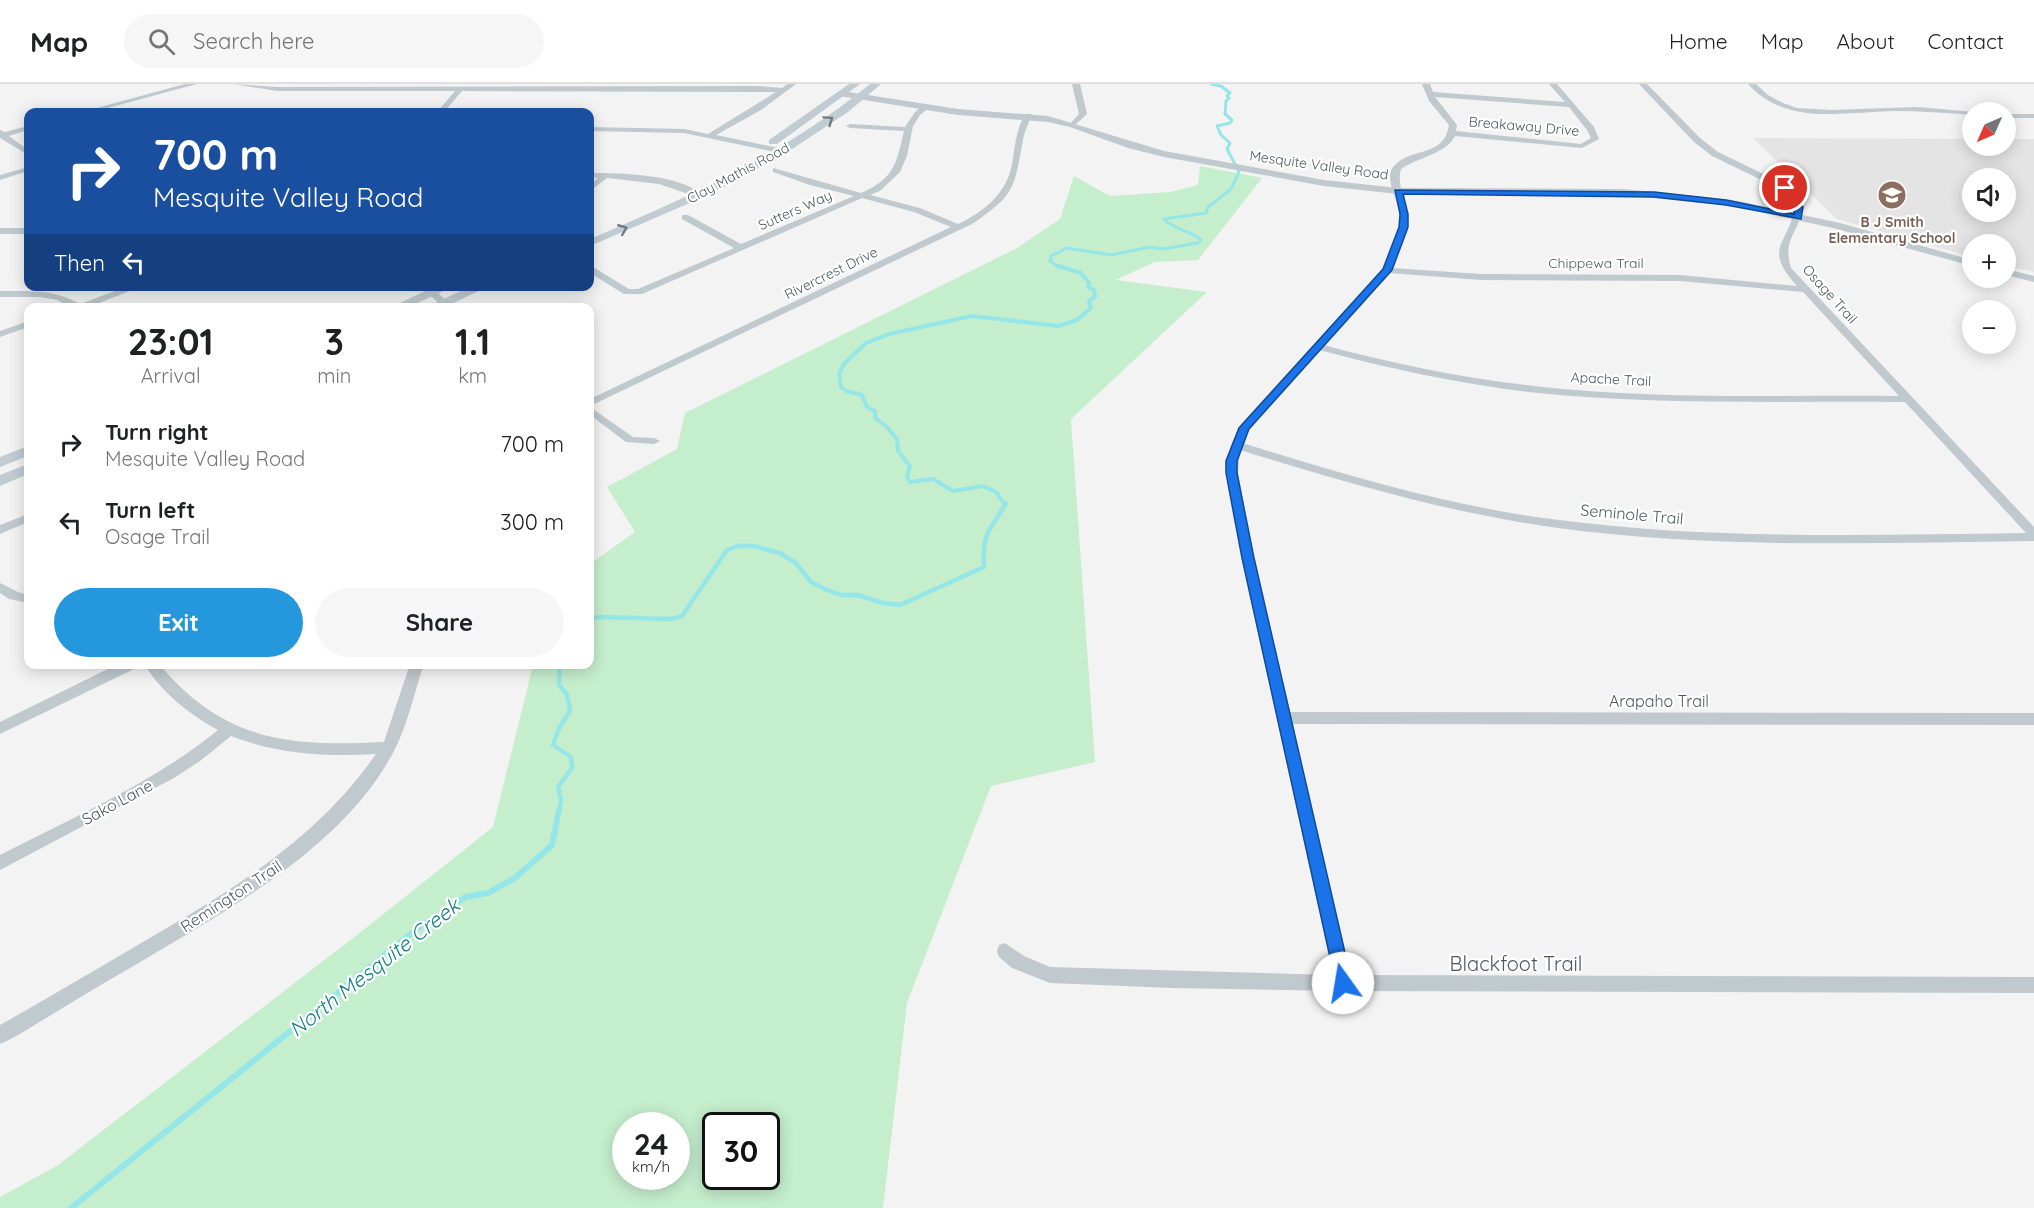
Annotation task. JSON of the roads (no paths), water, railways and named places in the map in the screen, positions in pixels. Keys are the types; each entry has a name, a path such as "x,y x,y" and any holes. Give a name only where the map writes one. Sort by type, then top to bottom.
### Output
{"main road":[{"name":"Clay Mathis Road","path":"748,156 765,147 855,84"},
{"name":"Clay Mathis Road","path":"594,241 694,189 780,151 862,97 876,84"},
{"name":"Clay Mathis Road","path":"666,197 694,189"},
{"path":"404,303 426,291"},
{"path":"448,303 473,291"},
{"path":"0,462 24,453"},
{"path":"0,481 24,471"}],"street":[{"path":"102,108 193,84"},
{"path":"237,84 277,89 749,88 783,90"},
{"path":"711,135 792,84"},
{"path":"1073,124 1083,114 1076,84"},
{"path":"1343,983 1248,558 1232,473 1232,461 1236,445 1247,424 1387,270 1404,227 1404,214 1394,178 1396,168 1445,145 1452,133 1453,125 1429,94 1426,84"},
{"path":"1553,84 1569,105"},
{"path":"1643,84 1697,140 1715,154 1785,188 1799,207 1798,218"},
{"path":"1752,84 1760,94 1775,102 1807,111 1838,114 1882,109 1962,113"},
{"path":"443,108 460,89"},
{"name":"Mesquite Valley Road","path":"842,94 926,107 1028,116 1073,124 1131,146 1217,165 1343,186 1398,192 1654,194 1726,202 1962,260"},
{"path":"1429,94 1569,105"},
{"path":"117,104 123,108"},
{"name":"Breakaway Drive","path":"1452,133 1582,146 1592,143 1595,139 1591,129 1569,105"},
{"name":"Sutters Way","path":"594,270 631,293 639,292 864,195 885,182 900,165 913,117 926,107"},
{"name":"Rivercrest Drive","path":"594,401 958,227 990,207 1004,193 1012,180 1018,136 1028,116"},
{"path":"2016,116 2034,116"},
{"path":"850,126 908,129"},
{"path":"1,134 24,129"},
{"path":"594,129 652,129 711,135 780,151"},
{"path":"1,134 24,150"},
{"path":"0,178 24,170"},
{"path":"776,170 813,183 917,210 958,227"},
{"path":"594,175 649,178 694,189"},
{"path":"594,185 605,175"},
{"path":"685,217 741,248"},
{"name":"Osage Trail","path":"1798,218 1786,234 1782,251 1787,268 2034,536"},
{"path":"0,231 24,231"},
{"name":"Chippewa Trail","path":"1387,270 1414,274 1673,278 1804,289"},
{"path":"2016,274 2034,279"},
{"path":"89,303 123,291"},
{"path":"429,291 439,303"},
{"path":"0,294 57,296 70,303"},
{"path":"0,334 24,325"},
{"name":"Apache Trail","path":"1318,348 1459,379 1563,392 1702,398 1906,399"},
{"path":"594,413 630,440 654,441"},
{"name":"Seminole Trail","path":"1236,445 1336,476 1435,502 1501,515 1613,530 1685,536 1773,538 2034,536"},
{"path":"0,530 24,520"},
{"path":"0,587 14,596 24,598"},
{"path":"0,728 121,669"},
{"path":"155,669 166,685 203,718 227,730 264,741 306,748 343,752 388,748"},
{"name":"Remington Trail","path":"0,1035 242,892 283,864 355,796 388,748 415,669"},
{"name":"Arapaho Trail","path":"1284,718 2034,719"},
{"name":"Sako Lane","path":"0,863 169,774 195,757 227,730"},
{"name":"Blackfoot Trail","path":"1005,951 1018,962 1050,975 1172,980 1343,983 2034,985"}],"waterway":[{"name":"North Mesquite Creek","path":"1060,268 1050,261 1051,256 1067,248 1111,255 1150,247 1163,249 1198,243 1201,240 1172,226 1164,219 1206,213 1208,207 1231,189 1239,172 1227,149 1230,143 1221,135 1217,126 1230,123 1232,120 1225,114 1226,101 1229,98 1227,96 1230,93 1221,86 1211,84"},
{"name":"North Mesquite Creek","path":"1005,505 996,492 983,486 953,491 933,479 910,482 907,477 910,466 898,451 897,439 886,426 875,418 875,411 867,407 862,395 846,391 841,387 839,374 844,364 866,343 889,334 972,316 1058,326 1077,320 1091,308 1089,301 1095,297 1094,290 1088,287 1089,283 1081,273 1058,266"},
{"name":"North Mesquite Creek","path":"594,618 671,619 682,616 727,550 738,546 753,546 780,553 796,563 811,582 827,590 841,595 858,595 883,603 900,605 984,567 984,545 988,532 1005,505"},
{"name":"North Mesquite Creek","path":"559,812 561,800 558,787 572,768 571,757 553,745 559,728 570,711 567,694 559,685 560,669"},
{"name":"North Mesquite Creek","path":"71,1208 422,925 443,914 465,897 488,893 515,878 552,845 559,810"}],"place":[{"name":"B J Smith Elementary School","path":"1892,195"}]}
